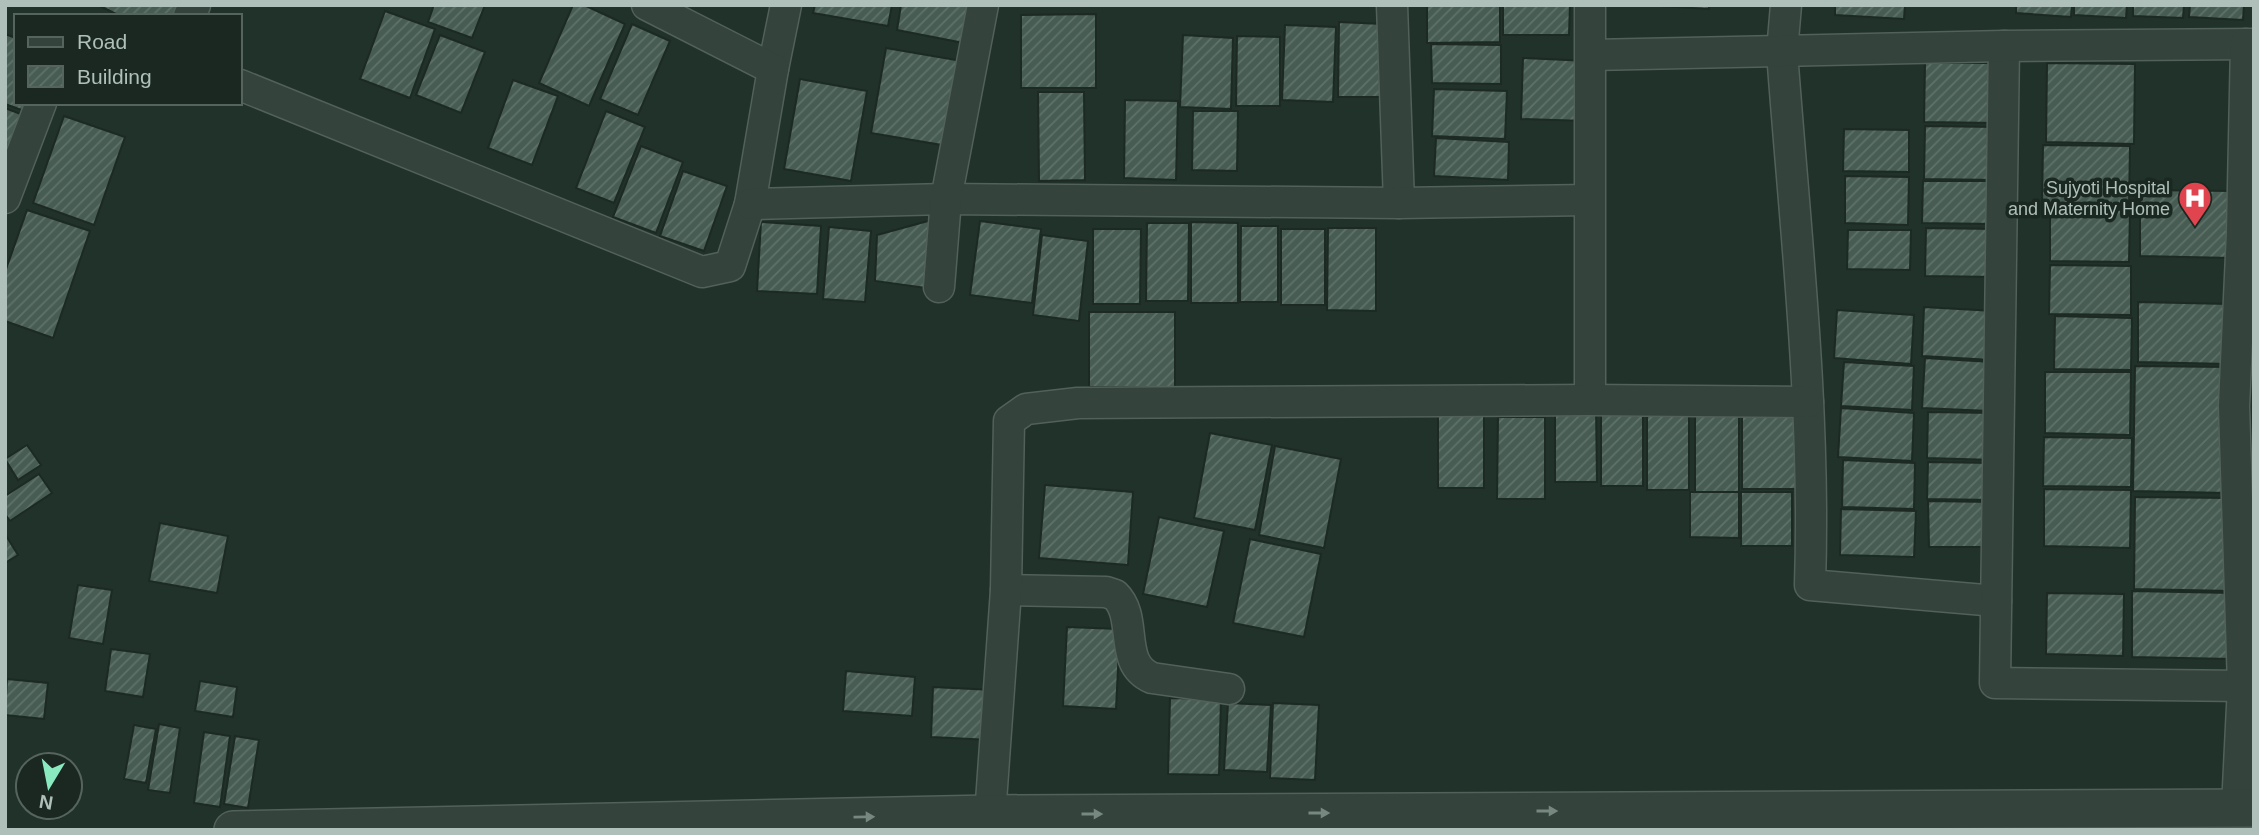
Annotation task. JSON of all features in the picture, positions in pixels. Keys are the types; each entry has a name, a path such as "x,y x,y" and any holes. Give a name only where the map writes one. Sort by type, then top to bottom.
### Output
{"street":[{"path":"647,5 773,69"},
{"path":"242,86 702,272 730,266 750,204 786,5"},
{"path":"939,287 946,199 983,5"},
{"path":"1392,5 1398,203"},
{"path":"1590,5 1590,400"},
{"path":"1786,5 1782,52 1808,402 1812,539 1810,585 1996,601"},
{"path":"233,830 2245,808 2244,406 2250,44 2004,46 1591,55"},
{"path":"2004,46 1995,683 2243,686"},
{"path":"5,198 40,105"},
{"path":"750,204 946,199 1398,203 1589,200"},
{"path":"989,822 1006,590 1010,421 1026,409 1078,403 1590,400 1808,402"},
{"path":"1006,590 1115,595 1126,610 1132,653 1135,665 1142,674 1152,678 1229,689"}],"building":[{"path":"98,5 182,5 178,14 116,14"},
{"path":"434,5 485,5 472,38 428,22"},
{"path":"573,5 584,5 625,24 589,106 539,83"},
{"path":"815,5 892,5 888,26 813,13"},
{"path":"901,5 977,5 969,44 897,30"},
{"path":"1427,5 1500,5 1500,42 1427,43"},
{"path":"1503,5 1570,5 1569,35 1503,35"},
{"path":"1644,5 1709,5 1709,9"},
{"path":"1835,5 1905,5 1904,19 1835,15"},
{"path":"2016,5 2072,5 2071,17 2016,13"},
{"path":"2074,5 2127,5 2126,18 2074,15"},
{"path":"2133,5 2184,5 2183,18 2133,16"},
{"path":"2190,5 2244,5 2243,20 2189,17"},
{"path":"385,11 435,29 410,98 360,79"},
{"path":"1096,14 1096,88 1021,88 1021,15"},
{"path":"1339,22 1383,24 1383,97 1338,97"},
{"path":"632,24 670,41 638,115 600,99"},
{"path":"1285,25 1336,27 1333,102 1282,100"},
{"path":"5,34 14,37 14,105 29,105 27,112 5,104"},
{"path":"440,35 485,52 461,113 416,95"},
{"path":"1183,35 1233,38 1231,109 1180,107"},
{"path":"1237,36 1280,37 1280,106 1236,106"},
{"path":"1431,44 1501,45 1501,84 1432,83"},
{"path":"886,48 962,61 948,146 871,133"},
{"path":"1523,58 1588,61 1585,121 1521,119"},
{"path":"1925,63 1996,63 1995,123 1924,122"},
{"path":"2047,63 2135,64 2134,144 2046,142"},
{"path":"800,79 867,91 851,181 784,169"},
{"path":"513,80 558,96 532,165 488,148"},
{"path":"1434,89 1507,91 1505,139 1432,136"},
{"path":"1038,92 1084,92 1085,180 1039,181"},
{"path":"1125,100 1178,101 1176,180 1124,178"},
{"path":"5,108 26,116 5,167"},
{"path":"606,111 645,127 614,203 576,188"},
{"path":"1193,111 1238,111 1237,171 1192,170"},
{"path":"64,116 125,137 94,225 33,203"},
{"path":"1925,126 1997,127 1996,180 1924,179"},
{"path":"1844,129 1909,130 1909,172 1843,171"},
{"path":"1436,138 1509,142 1508,180 1434,176"},
{"path":"2043,145 2130,146 2129,206 2042,205"},
{"path":"641,146 683,162 656,233 613,217"},
{"path":"683,171 727,186 704,251 660,236"},
{"path":"1845,176 1909,177 1908,225 1845,223"},
{"path":"1923,181 1995,181 1994,224 1922,223"},
{"path":"2140,190 2232,191 2231,258 2140,256"},
{"path":"2050,208 2130,210 2129,262 2050,261"},
{"path":"27,210 90,231 53,338 5,321 5,272"},
{"path":"939,218 926,288 875,281 877,235"},
{"path":"980,221 1041,229 1032,303 970,295"},
{"path":"761,222 821,226 817,294 757,291"},
{"path":"1191,222 1238,223 1238,303 1191,303"},
{"path":"1147,223 1189,223 1188,301 1146,301"},
{"path":"1241,226 1278,226 1278,302 1240,302"},
{"path":"829,227 871,231 865,302 823,299"},
{"path":"1328,228 1376,228 1376,311 1327,310"},
{"path":"1926,228 1998,229 1998,277 1925,276"},
{"path":"1093,229 1141,229 1140,304 1093,304"},
{"path":"1281,229 1325,229 1325,305 1281,305"},
{"path":"1848,230 1911,230 1910,270 1847,269"},
{"path":"1042,235 1088,241 1079,321 1033,315"},
{"path":"2050,265 2131,266 2131,315 2049,314"},
{"path":"2138,302 2230,304 2229,364 2138,362"},
{"path":"1924,307 1994,311 1992,360 1922,356"},
{"path":"1837,310 1914,315 1911,364 1834,358"},
{"path":"1089,312 1175,312 1175,387 1089,387"},
{"path":"2055,316 2132,318 2131,370 2054,369"},
{"path":"1925,358 1992,362 1989,411 1922,408"},
{"path":"1844,362 1914,366 1912,410 1841,406"},
{"path":"2135,366 2229,367 2227,493 2133,491"},
{"path":"2045,372 2131,372 2130,435 2045,433"},
{"path":"1555,405 1596,405 1597,482 1555,482"},
{"path":"1601,408 1643,408 1643,486 1601,486"},
{"path":"1841,408 1914,413 1912,461 1838,457"},
{"path":"1647,411 1689,411 1689,490 1647,490"},
{"path":"1928,412 1995,413 1994,460 1927,458"},
{"path":"1438,413 1484,414 1484,488 1438,488"},
{"path":"1695,415 1739,415 1739,492 1695,492"},
{"path":"1742,416 1796,416 1796,489 1742,489"},
{"path":"1498,417 1545,417 1545,499 1497,499"},
{"path":"1210,433 1272,445 1255,530 1194,518"},
{"path":"2044,437 2132,438 2131,487 2043,486"},
{"path":"27,445 41,465 18,480 5,459"},
{"path":"1275,446 1341,459 1324,548 1259,535"},
{"path":"1843,460 1915,463 1914,509 1842,507"},
{"path":"1928,462 1994,463 1993,500 1927,499"},
{"path":"39,474 52,493 10,521 5,514 5,496"},
{"path":"1045,485 1133,492 1128,565 1039,558"},
{"path":"2044,489 2131,490 2130,548 2044,546"},
{"path":"1690,492 1739,492 1739,538 1690,537"},
{"path":"1741,492 1792,492 1792,546 1741,546"},
{"path":"2135,497 2231,498 2230,591 2134,589"},
{"path":"1928,501 1994,502 1995,547 1929,547"},
{"path":"1841,509 1916,511 1914,557 1840,555"},
{"path":"1159,517 1224,531 1207,607 1143,594"},
{"path":"160,523 228,536 217,593 149,581"},
{"path":"5,534 18,555 5,563"},
{"path":"1250,539 1321,554 1304,637 1233,623"},
{"path":"78,585 112,590 103,644 69,638"},
{"path":"2132,591 2233,593 2232,659 2132,657"},
{"path":"2047,593 2124,594 2123,656 2046,654"},
{"path":"1067,627 1120,629 1116,709 1063,706"},
{"path":"111,649 150,654 143,697 105,691"},
{"path":"846,671 915,677 912,716 843,711"},
{"path":"7,679 48,683 44,719 5,715"},
{"path":"200,681 237,687 233,717 195,711"},
{"path":"933,687 993,690 991,740 931,737"},
{"path":"1170,698 1221,699 1219,775 1168,774"},
{"path":"1228,703 1271,705 1267,772 1224,770"},
{"path":"1273,703 1319,705 1315,780 1270,778"},
{"path":"159,724 180,728 170,793 148,790"},
{"path":"134,725 156,729 146,783 124,779"},
{"path":"204,732 230,736 220,807 194,803"},
{"path":"235,736 259,740 248,808 224,804"}],"place":[{"name":"Sujyoti Hospital and Maternity Home","path":"2195,228"}]}
